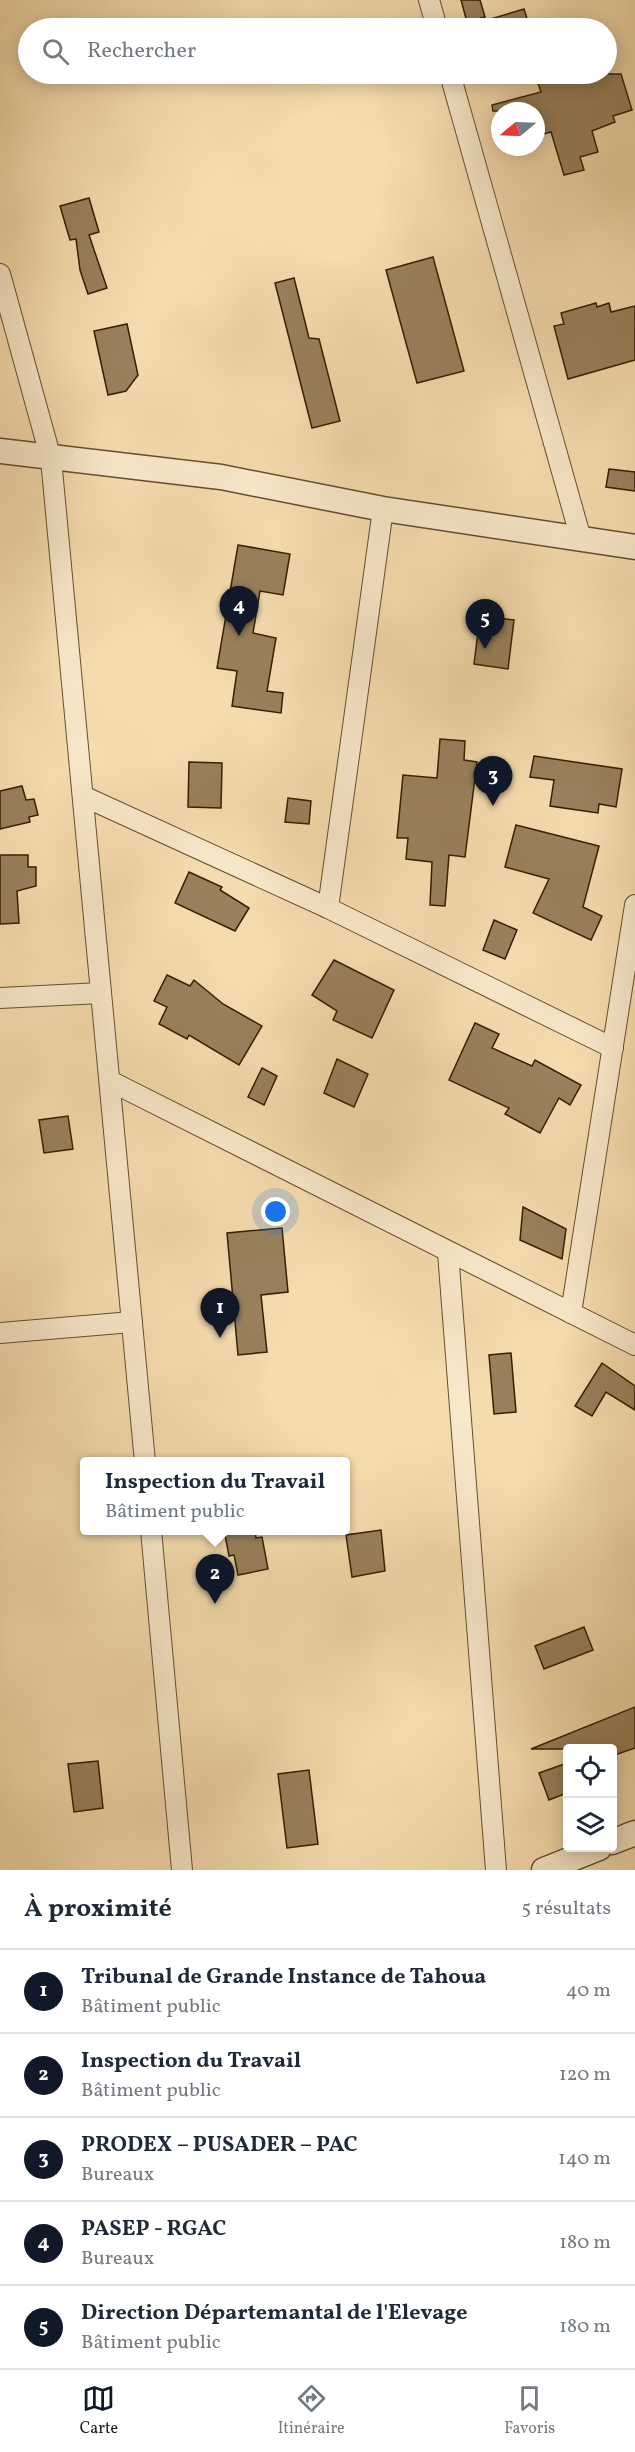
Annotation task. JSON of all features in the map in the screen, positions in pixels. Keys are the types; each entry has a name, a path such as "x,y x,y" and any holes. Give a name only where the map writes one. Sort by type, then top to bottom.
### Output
{"street":[{"path":"429,0 434,18"},
{"path":"453,84 581,539"},
{"path":"0,274 51,459 145,1457"},
{"path":"0,451 51,459 221,477 383,509 635,547"},
{"path":"328,908 383,509"},
{"path":"83,796 328,908 613,1048"},
{"path":"571,1313 635,904"},
{"path":"0,998 101,993"},
{"path":"110,1081 448,1253 635,1345"},
{"path":"448,1253 496,1870"},
{"path":"0,1333 132,1322"},
{"path":"151,1535 182,1870"},
{"path":"617,1840 635,1833"},
{"path":"544,1870 589,1852"}],"building":[{"path":"461,0 480,0 485,17 466,18"},
{"path":"524,9 527,18 494,18"},
{"path":"617,74 621,74 632,110 613,116 615,122 592,131 598,152 580,157 584,170 564,175 551,132 545,134 545,102 503,102 541,92 538,84 617,84"},
{"path":"89,198 99,232 89,235 107,288 88,294 80,270 76,239 70,240 60,206"},
{"path":"433,257 464,371 417,383 386,270"},
{"path":"294,278 309,338 319,339 340,421 312,428 275,283"},
{"path":"596,303 597,307 609,303 611,312 635,306 635,360 568,379 554,326 564,324 561,313"},
{"path":"127,324 138,375 126,391 108,395 94,331"},
{"path":"609,469 635,472 635,491 606,487"},
{"path":"238,545 290,554 283,595 260,591 253,633 276,638 267,691 283,693 281,713 232,706 237,671 217,668"},
{"path":"480,616 514,620 508,669 474,664"},
{"path":"440,739 465,741 464,760 477,762 465,857 449,855 445,906 430,905 432,862 406,859 408,838 397,838 403,775 437,778"},
{"path":"534,756 622,769 616,807 599,804 598,813 550,806 554,780 530,777"},
{"path":"189,762 222,763 221,808 188,807"},
{"path":"22,786 26,800 34,799 38,815 29,817 30,822 0,829 0,791"},
{"path":"288,798 311,801 309,824 285,822"},
{"path":"516,825 599,846 583,907 602,916 591,940 533,913 549,879 505,867"},
{"path":"0,855 28,855 28,867 36,867 36,886 17,891 19,923 0,924"},
{"path":"189,872 222,887 220,890 249,908 235,931 175,903"},
{"path":"494,920 517,930 505,959 483,950"},
{"path":"334,960 394,990 372,1038 333,1020 337,1011 312,995"},
{"path":"167,975 190,986 194,980 223,1004 262,1026 239,1065 189,1035 187,1039 159,1024 167,1007 154,1001"},
{"path":"475,1023 499,1034 492,1048 532,1066 535,1060 581,1085 570,1105 559,1098 540,1133 505,1114 509,1108 449,1080"},
{"path":"337,1059 368,1074 354,1107 324,1093"},
{"path":"262,1068 277,1076 264,1105 248,1097"},
{"path":"68,1116 73,1149 44,1153 39,1120"},
{"path":"523,1207 566,1229 562,1259 520,1240"},
{"path":"282,1228 288,1292 261,1295 267,1352 238,1355 227,1233"},
{"path":"511,1353 516,1412 494,1414 489,1355"},
{"path":"602,1363 635,1386 635,1410 606,1392 592,1416 575,1406"},
{"path":"381,1530 385,1571 352,1577 346,1535"},
{"path":"225,1535 262,1537 268,1569 238,1575 234,1555 229,1556"},
{"path":"584,1627 593,1650 544,1669 535,1646"},
{"path":"635,1707 635,1748 617,1754 617,1744 563,1744 563,1749 531,1749"},
{"path":"98,1761 103,1808 74,1812 68,1764"},
{"path":"563,1764 563,1795 549,1800 539,1773"},
{"path":"309,1770 318,1844 287,1848 278,1774"}],"place":[{"name":"PASEP - RGAC","path":"239,636"},
{"name":"Direction Départemantal de l'Elevage","path":"485,649"},
{"name":"PRODEX – PUSADER – PAC","path":"493,806"},
{"name":"Tribunal de Grande Instance de Tahoua","path":"220,1338"},
{"name":"Inspection du Travail","path":"215,1604"}]}
